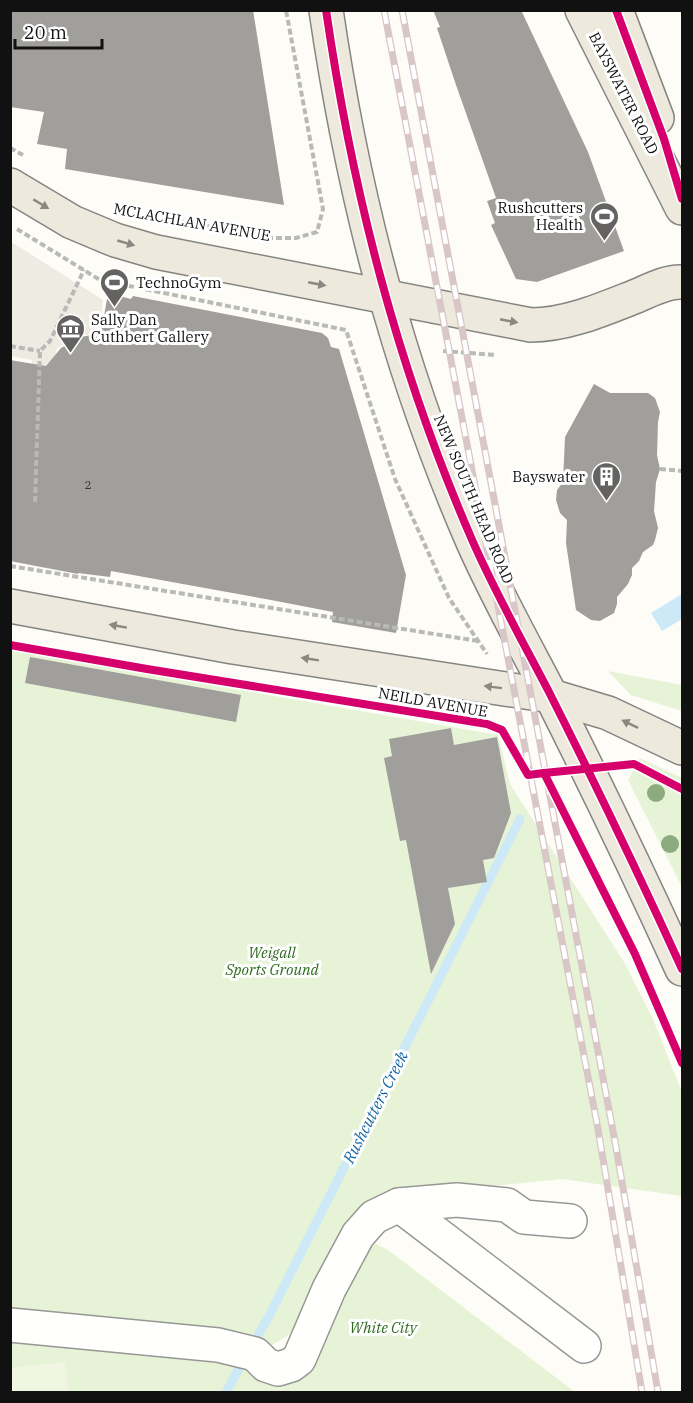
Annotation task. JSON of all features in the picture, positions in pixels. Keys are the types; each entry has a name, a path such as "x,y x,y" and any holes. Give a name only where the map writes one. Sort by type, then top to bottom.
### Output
{"main road":[{"name":"NEW SOUTH HEAD ROAD","path":"326,10 336,78 357,186 385,298 405,366 474,542 682,969"},
{"name":"BAYSWATER ROAD","path":"582,10 682,208"},
{"path":"616,10 664,139 682,199"},
{"name":"MCLACHLAN AVENUE","path":"10,185 72,222 115,240 156,252 531,325 574,319 663,285 682,282"},
{"name":"NEILD AVENUE","path":"10,606 233,647 551,696 608,713 682,748"}],"lane":[{"path":"10,1325 218,1345 255,1354 266,1365 278,1369 291,1365 299,1359 329,1289 358,1235 374,1217 399,1205 457,1200 507,1205 524,1217 570,1221"},
{"path":"399,1205 584,1347"}],"path":[{"path":"10,148 30,160"},
{"path":"35,502 40,351 50,342 84,270"},
{"path":"346,330 395,479 449,598 487,654"},
{"path":"10,346 40,351"},
{"path":"443,351 496,355"},
{"path":"660,469 682,471"},
{"path":"10,566 478,641"}],"green space":[{"name":"Weigall Sports Ground","path":"10,650 498,735 510,784 624,962 653,1019 682,1092 682,1196 562,1179 392,1196 374,1202 354,1220 289,1335 256,1354 271,1367 276,1368 287,1367 299,1359 329,1289 358,1235 388,1250 575,1392 11,1392"},
{"path":"608,671 682,685 682,711 631,695"},
{"path":"640,758 682,778 682,887 628,780"},
{"path":"65,1362 68,1392 11,1392 11,1368"}],"shaded area":[{"path":"10,241 103,300 101,320 108,328 94,351 88,336 82,333 56,349 45,568 22,563 32,360 11,356"}],"water":[{"path":"682,594 682,619 662,631 651,613"}],"building":[{"path":"10,10 253,10 284,205 65,169 67,149 37,144 44,112 10,107"},
{"path":"433,10 521,10 588,152 624,251 537,282 516,279 491,225 495,223 487,201 496,198 456,85"},
{"path":"108,293 322,333 328,338 331,347 339,349 406,575 396,633 332,622 333,612 271,600 111,571 110,577 78,574 10,561 10,360 46,366 61,348 79,337 101,334"},
{"name":"Bayswater","path":"594,384 610,393 648,393 655,398 660,412 657,455 660,469 656,482 654,511 658,528 655,540 632,568 628,584 617,597 614,613 600,621 591,620 576,610 566,543 567,520 560,513 556,500 557,490 563,482 565,437"},
{"path":"30,657 241,695 236,722 25,683"},
{"path":"451,728 454,745 497,737 511,813 494,858 483,860 487,882 448,888 455,924 431,974 406,840 400,841 384,758 392,756 389,739"}],"waterway":[{"name":"Rushcutters Creek","path":"252,1346 520,819"},
{"name":"Rushcutters Creek","path":"226,1392 245,1358"}],"railway":[{"path":"384,10 598,1129 642,1392"},
{"path":"402,10 616,1147 658,1392"}],"cycle path":[{"path":"326,10 350,147 382,281 422,412 446,477 482,561 584,762 682,969"},
{"path":"616,10 664,139 682,199"},
{"path":"10,645 487,724 502,730 528,775 544,773 635,954 682,1063"},
{"path":"544,773 634,764 682,789"}],"place":[{"name":"Rushcutters Health","path":"604,242"},
{"name":"TechnoGym","path":"115,308"},
{"name":"Sally Dan Cuthbert Gallery","path":"70,354"},
{"name":"Bayswater","path":"606,502"}],"park label":[{"name":"White City","path":"383,1327"}]}
